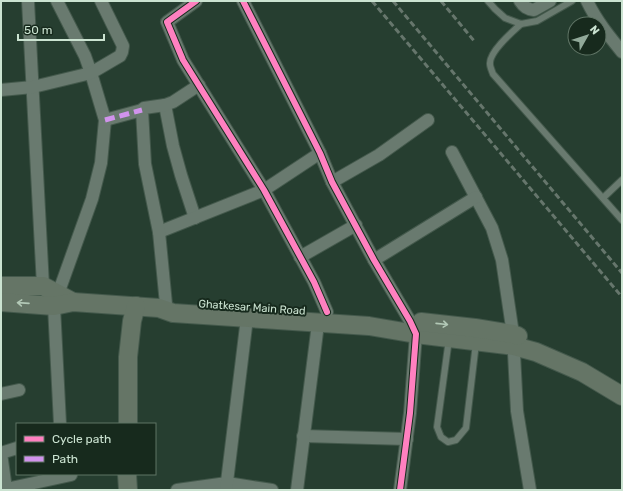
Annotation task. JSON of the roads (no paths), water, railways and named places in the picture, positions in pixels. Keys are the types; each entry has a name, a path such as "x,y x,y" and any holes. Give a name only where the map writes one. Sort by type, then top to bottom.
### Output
{"main road":[{"name":"Ghatkesar Main Road","path":"1,286 57,297 136,306 163,306 174,302 322,318 368,326 475,328 584,359 622,384"},
{"name":"Ghatkesar Main Road","path":"1,302 57,297"},
{"path":"128,423 128,357 132,321 136,306"},
{"name":"Ghatkesar Main Road","path":"163,306 173,313 247,318 322,318"},
{"name":"Ghatkesar Main Road","path":"413,327 449,338 476,341 514,340 536,352 582,372 622,396"},
{"path":"127,475 128,490"}],"street":[{"path":"28,1 33,87 57,297 60,423"},
{"path":"57,1 85,56 105,120 101,163 92,199 57,297"},
{"path":"1,90 33,87 91,73 120,56 123,46 101,1"},
{"path":"196,1 168,22 183,60 264,190 314,282 322,318 303,436 297,490"},
{"path":"243,1 320,153 332,182 374,260 413,327 410,413 400,490"},
{"path":"520,1 525,7 534,10 550,1"},
{"path":"587,1 603,28 622,52"},
{"path":"105,120 142,110 144,108 165,105 173,102 199,85"},
{"path":"165,105 179,167 195,218"},
{"path":"142,110 145,164 160,232 163,306"},
{"path":"332,182 379,155 428,120"},
{"path":"452,152 492,228 502,260 514,340 517,411 530,490"},
{"path":"160,232 264,190 320,153"},
{"path":"374,260 476,197"},
{"path":"300,257 356,225"},
{"path":"227,486 247,318"},
{"path":"1,394 19,390"},
{"path":"303,436 407,439"},
{"path":"16,448 1,452 5,490 68,475"},
{"path":"177,490 227,486 272,490"}],"lane":[{"path":"488,1 505,18 521,24 537,21 572,1"},
{"path":"521,24 498,47 491,57 490,65 493,74 622,220"},
{"path":"603,198 622,180"},
{"path":"449,338 437,427 441,437 448,442 456,440 466,428 476,341"}],"railway":[{"path":"372,1 622,297"},
{"path":"393,1 622,273"},
{"path":"441,1 475,42"}]}
